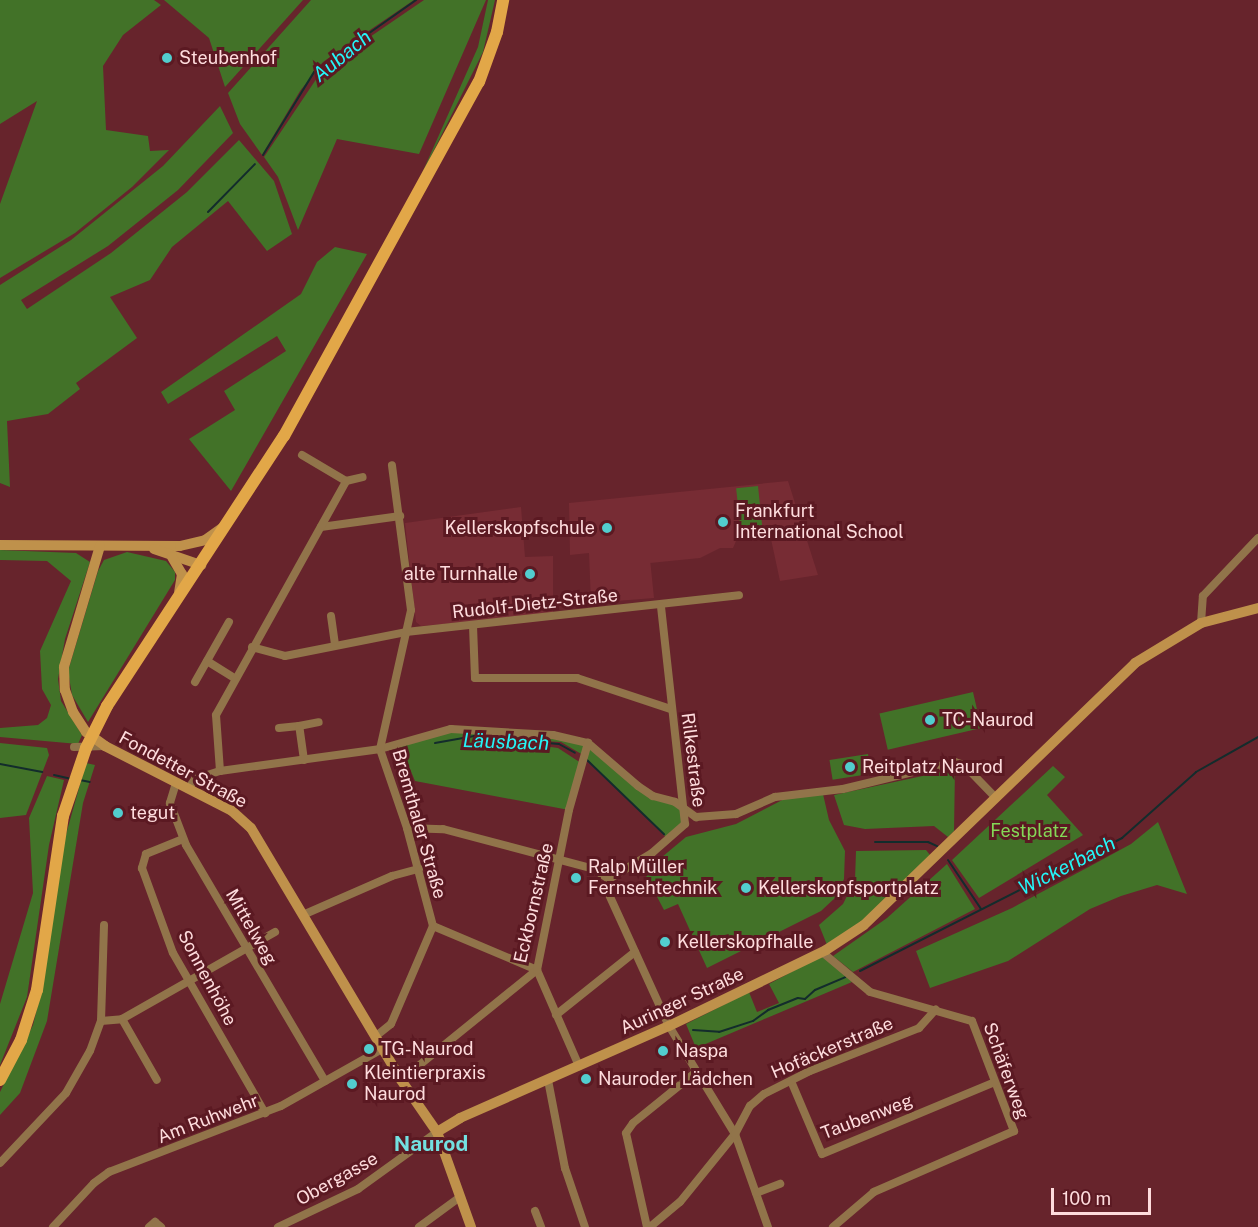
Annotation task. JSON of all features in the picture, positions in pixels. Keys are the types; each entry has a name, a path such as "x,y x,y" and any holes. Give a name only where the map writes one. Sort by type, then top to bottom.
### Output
{"main road":[{"path":"0,1080 21,1040 37,990 63,816 77,770 107,706 279,444 464,111 490,55 503,0"}],"street":[{"path":"302,455 346,481 363,477"},
{"name":"Bremthaler Straße","path":"376,1036 392,1024 433,926 407,828 380,749 411,610 392,465"},
{"path":"220,771 216,716 234,678 346,481"},
{"path":"321,527 400,516"},
{"path":"0,546 180,546 205,540 231,520"},
{"path":"1201,623 1203,596 1258,538"},
{"name":"Fondetter Straße","path":"100,546 66,655 64,678 73,712 86,732 105,746 244,820 305,914 401,1080 437,1132 471,1227"},
{"path":"142,546 201,566"},
{"path":"180,546 196,556 201,566"},
{"path":"170,555 182,574 172,606"},
{"name":"Rudolf-Dietz-Straße","path":"252,647 285,656 406,632 661,606 739,595"},
{"name":"Rilkestraße","path":"609,879 652,854 685,824 661,606"},
{"name":"Auringer Straße","path":"437,1132 669,1026 822,952 864,925 1135,663 1201,623 1258,608"},
{"path":"331,616 335,645"},
{"path":"195,682 229,622"},
{"path":"473,626 475,678 577,678 671,709"},
{"path":"207,661 234,678"},
{"path":"279,728 319,722"},
{"path":"299,726 304,760"},
{"path":"188,789 195,779 220,771 380,749 451,729 553,735 588,743 638,786 653,796 675,802 685,812 696,817 736,814 775,797 843,789 954,762 964,765 996,798"},
{"name":"Eckbornstraße","path":"401,1080 537,970 568,810 588,743"},
{"path":"74,747 105,746"},
{"name":"Mittelweg","path":"176,783 170,803 183,839 325,1081"},
{"path":"407,828 443,829 594,869 609,879 606,888 669,1026 735,1134 768,1227"},
{"name":"Sonnenhöhe","path":"183,839 146,854 142,868 188,981 265,1113"},
{"path":"305,914 392,876 419,869"},
{"path":"0,1163 69,1088 101,1021 104,926"},
{"path":"433,926 537,970 579,1066"},
{"path":"101,1021 122,1019 275,932"},
{"path":"556,1015 635,952"},
{"name":"Schäferweg","path":"822,952 870,992 972,1021 1014,1131 873,1192 833,1227"},
{"name":"Hofäckerstraße","path":"648,1227 680,1202 735,1134 750,1106 791,1081 919,1028 936,1009"},
{"path":"122,1019 157,1080"},
{"name":"Am Ruhwehr","path":"52,1227 94,1183 109,1172 265,1113 384,1048"},
{"path":"648,1227 626,1133 633,1123 696,1072"},
{"path":"548,1080 565,1167 585,1227"},
{"name":"Taubenweg","path":"791,1081 822,1154 995,1082"},
{"name":"Obergasse","path":"278,1227 358,1189 437,1132"},
{"path":"756,1192 780,1184"},
{"path":"419,1227 460,1197"},
{"path":"535,1211 541,1227"},
{"path":"149,1227 155,1222 161,1227"}],"shaded area":[{"path":"788,481 818,575 780,581 771,539 736,541 733,548 720,548 700,558 650,563 654,598 591,603 589,553 570,555 569,503"},
{"path":"521,507 525,557 553,556 553,614 421,626 416,622 405,523"}],"green space":[{"path":"0,0 154,0 161,5 123,35 103,66 106,130 148,136 150,151 169,150 132,187 75,233 0,278 0,204 37,101 0,124"},
{"path":"164,0 303,0 225,87 209,38"},
{"path":"311,0 414,0 323,62 300,91 262,155 240,124 228,93"},
{"path":"424,0 486,0 419,154 337,139 298,230 278,177 264,157 323,69"},
{"path":"488,0 495,0 483,52 419,180 478,47"},
{"path":"220,106 233,133 178,190 108,246 21,300 27,309 111,253 187,192 239,140 274,181 292,234 267,251 228,201 172,247 150,280 110,297 137,338 76,383 80,389 48,414 7,421 10,487 0,483 0,285 71,240 163,166"},
{"path":"335,247 367,254 231,491 189,439 235,410 224,391 286,351 277,336 168,404 161,392 301,294 317,262"},
{"path":"758,486 763,530 741,532 736,488"},
{"path":"0,550 76,553 90,562 65,639 58,679 61,701 82,735 78,744 0,737 0,728 38,725 47,718 51,705 42,689 40,651 71,581 47,561 0,560"},
{"path":"127,552 166,561 175,572 175,580 88,722 72,695 68,671 98,571 104,560"},
{"name":"TC-Naurod","path":"973,692 981,728 888,750 879,714"},
{"path":"451,729 553,735 588,743 638,786 675,802 685,812 685,824 668,839 583,755 561,742 486,738 558,748 581,763 569,810 415,781 399,743"},
{"path":"0,743 47,748 49,755 26,815 0,818"},
{"name":"Reitplatz Naurod","path":"868,754 871,774 833,780 829,760"},
{"path":"86,763 95,765 83,803 47,1021 20,1093 0,1115 0,1092 33,1025 42,988 65,838"},
{"name":"Festplatz","path":"1053,766 1065,777 1047,795 1083,835 979,898 952,860"},
{"path":"955,769 954,831 948,837 934,826 865,829 844,825 834,795"},
{"path":"47,776 64,780 49,845 27,997 0,1065 0,1004 33,893 29,818"},
{"name":"Kellerskopfsportplatz","path":"823,794 829,820 845,851 844,879 836,897 821,911 707,968 678,904 664,910 644,872 686,837 736,824 788,797"},
{"path":"1158,822 1187,894 1157,885 1121,896 1090,909 1008,961 930,988 916,951 1012,908 1131,844"},
{"path":"926,850 930,855 862,921 827,945 819,925 843,904 855,880 856,851"},
{"path":"947,864 975,909 853,972 833,956 887,918"},
{"path":"823,955 852,982 696,1048 686,1024 749,992 757,1012 779,1003 769,984"}],"waterway":[{"name":"Aubach","path":"263,155 314,72 416,0"},
{"name":"Aubach","path":"208,212 255,164"},
{"name":"Läusbach","path":"435,743 474,736 559,744 575,753"},
{"name":"Wickerbach","path":"860,971 1122,838 1196,772 1258,737"},
{"name":"Läusbach","path":"587,760 664,834"},
{"name":"Läusbach","path":"0,764 42,772"},
{"path":"54,775 71,779"},
{"path":"80,780 90,782"},
{"name":"Läusbach","path":"875,842 928,842 937,846"},
{"name":"Läusbach","path":"948,860 981,909"},
{"name":"Wickerbach","path":"693,1030 719,1032 753,1021 768,1010 798,998 805,999 815,990 845,977"}],"place":[{"name":"Steubenhof","path":"167,58"},
{"name":"Frankfurt International School","path":"723,522"},
{"name":"Kellerskopfschule","path":"607,528"},
{"name":"alte Turnhalle","path":"530,574"},
{"name":"TC-Naurod","path":"930,720"},
{"name":"Reitplatz Naurod","path":"850,767"},
{"name":"tegut","path":"118,813"},
{"name":"Ralp Müller Fernsehtechnik","path":"576,878"},
{"name":"Kellerskopfsportplatz","path":"746,888"},
{"name":"Kellerskopfhalle","path":"665,942"},
{"name":"TG-Naurod","path":"369,1049"},
{"name":"Naspa","path":"663,1051"},
{"name":"Nauroder Lädchen","path":"586,1079"},
{"name":"Kleintierpraxis Naurod","path":"352,1084"}],"district":[{"name":"Naurod","path":"431,1144"}]}
